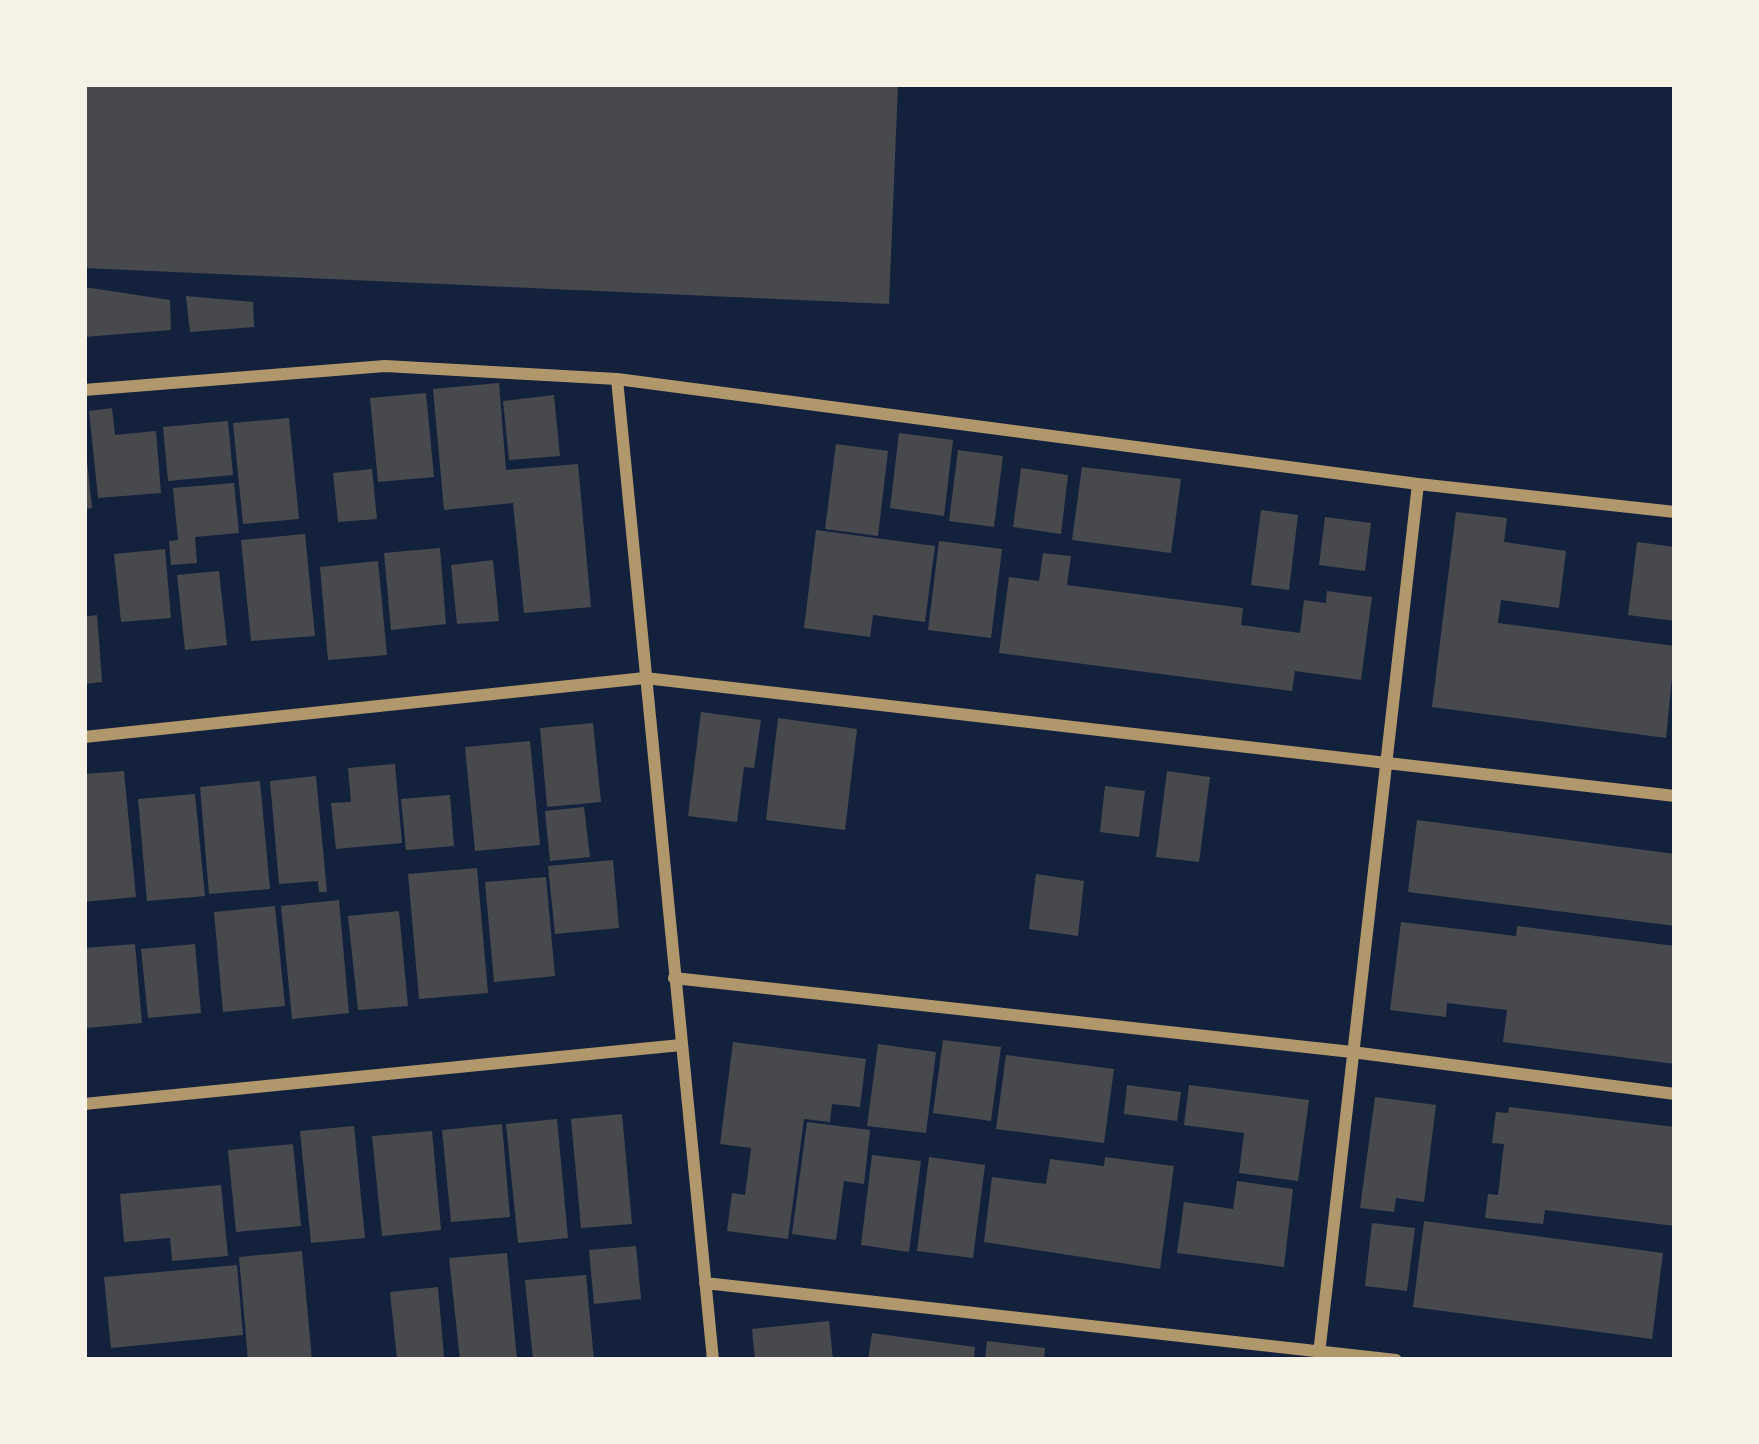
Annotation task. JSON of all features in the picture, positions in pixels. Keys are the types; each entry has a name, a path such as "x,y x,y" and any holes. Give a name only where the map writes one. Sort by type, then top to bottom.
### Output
{"street":[{"path":"84,390 385,366 617,379 1418,484 1675,512"},
{"path":"617,379 713,1360"},
{"path":"1319,1354 1418,484"},
{"path":"84,737 645,678 1675,796"},
{"path":"674,978 1352,1052 1675,1094"},
{"path":"84,1104 681,1046"},
{"path":"705,1283 1396,1360"}],"building":[{"path":"84,84 898,84 889,304 84,268"},
{"path":"84,287 170,300 171,330 84,337"},
{"path":"186,296 253,302 254,327 190,332"},
{"path":"499,383 506,470 578,464 591,607 524,613 513,503 444,510 433,389"},
{"path":"426,393 434,477 378,482 370,398"},
{"path":"554,395 560,456 509,460 503,401"},
{"path":"112,408 115,435 156,431 161,493 98,498 89,411"},
{"path":"289,418 299,519 243,524 233,423"},
{"path":"228,421 233,475 168,481 163,427"},
{"path":"899,433 953,440 944,516 890,508"},
{"path":"836,444 888,451 878,536 825,529"},
{"path":"958,450 1003,456 994,527 949,521"},
{"path":"84,462 92,508 84,509"},
{"path":"1082,467 1181,479 1171,553 1072,540"},
{"path":"1021,468 1068,475 1061,534 1013,527"},
{"path":"372,469 377,519 338,522 333,473"},
{"path":"234,483 239,533 195,537 197,563 171,565 169,541 178,540 173,488"},
{"path":"1261,510 1298,515 1289,590 1251,585"},
{"path":"1456,512 1507,518 1504,542 1566,551 1559,608 1501,600 1498,623 1675,646 1666,738 1432,707"},
{"path":"1325,517 1371,523 1365,571 1319,565"},
{"path":"816,530 935,546 925,622 873,615 870,637 804,628"},
{"path":"305,534 315,636 251,641 241,540"},
{"path":"939,541 1002,549 991,638 928,630"},
{"path":"1637,542 1675,547 1675,621 1628,615"},
{"path":"440,548 446,624 391,630 384,553"},
{"path":"165,549 171,618 121,622 114,554"},
{"path":"1043,553 1071,556 1067,585 1243,608 1241,625 1300,633 1304,600 1326,603 1327,591 1372,597 1361,680 1295,671 1292,691 999,653 1009,577 1039,581"},
{"path":"493,560 499,621 457,624 451,565"},
{"path":"378,561 387,655 328,660 320,567"},
{"path":"219,571 227,645 185,650 177,575"},
{"path":"97,615 102,682 84,684 84,617"},
{"path":"701,712 761,720 754,768 744,767 737,822 688,816"},
{"path":"778,718 857,729 845,830 766,820"},
{"path":"593,723 601,802 547,807 540,728"},
{"path":"530,741 540,845 475,851 465,747"},
{"path":"395,764 402,843 336,849 331,803 351,802 348,768"},
{"path":"124,771 136,897 84,902 84,774"},
{"path":"1167,771 1210,777 1199,862 1156,857"},
{"path":"316,776 327,892 319,892 318,881 279,884 270,781"},
{"path":"260,781 270,889 209,894 200,787"},
{"path":"1105,786 1145,791 1139,837 1100,832"},
{"path":"195,794 205,896 147,901 138,799"},
{"path":"450,795 454,846 406,850 401,799"},
{"path":"584,807 590,857 550,861 545,811"},
{"path":"1417,820 1675,854 1675,926 1408,892"},
{"path":"613,860 619,928 555,934 548,866"},
{"path":"477,868 488,993 419,999 408,874"},
{"path":"1036,874 1084,881 1078,936 1029,929"},
{"path":"546,877 555,976 494,982 485,882"},
{"path":"339,900 349,1013 292,1019 281,906"},
{"path":"275,906 285,1006 223,1012 214,912"},
{"path":"399,911 408,1006 358,1010 348,916"},
{"path":"1401,922 1516,936 1517,926 1675,946 1675,1064 1503,1042 1507,1010 1447,1003 1446,1017 1390,1010"},
{"path":"135,944 142,1023 85,1028 84,948"},
{"path":"195,944 201,1013 148,1018 141,949"},
{"path":"943,1040 1001,1047 991,1121 933,1113"},
{"path":"733,1042 866,1059 860,1107 832,1104 830,1122 804,1119 788,1239 727,1231 732,1193 745,1195 751,1148 720,1144"},
{"path":"878,1044 936,1052 926,1133 867,1126"},
{"path":"1006,1055 1114,1069 1104,1143 996,1129"},
{"path":"1127,1085 1181,1092 1177,1121 1124,1114"},
{"path":"1189,1085 1309,1100 1298,1181 1239,1173 1244,1133 1184,1125"},
{"path":"1375,1097 1436,1105 1424,1202 1396,1198 1394,1212 1360,1208"},
{"path":"1509,1107 1675,1127 1675,1226 1545,1210 1543,1224 1485,1218 1488,1194 1498,1195 1504,1144 1492,1143 1496,1112 1508,1113"},
{"path":"622,1114 632,1224 581,1228 571,1119"},
{"path":"557,1119 568,1238 518,1243 506,1124"},
{"path":"807,1122 870,1130 864,1184 844,1181 836,1240 792,1234"},
{"path":"502,1124 510,1217 451,1222 442,1130"},
{"path":"354,1126 365,1238 311,1243 300,1131"},
{"path":"432,1131 441,1230 382,1236 372,1136"},
{"path":"293,1144 301,1226 236,1232 228,1150"},
{"path":"872,1155 921,1161 909,1252 861,1245"},
{"path":"929,1157 985,1165 973,1258 917,1251"},
{"path":"1105,1157 1174,1166 1160,1269 984,1242 992,1177 1046,1184 1050,1159 1104,1166"},
{"path":"1237,1181 1293,1189 1284,1267 1177,1253 1184,1202 1233,1209"},
{"path":"221,1185 228,1256 172,1261 170,1238 124,1242 120,1194"},
{"path":"1424,1221 1663,1253 1652,1339 1413,1307"},
{"path":"1372,1223 1415,1228 1407,1291 1365,1286"},
{"path":"636,1246 641,1299 594,1304 589,1250"},
{"path":"302,1251 312,1360 248,1360 239,1257"},
{"path":"507,1253 517,1360 460,1360 449,1258"},
{"path":"237,1265 243,1335 111,1348 104,1277"},
{"path":"586,1275 594,1360 533,1360 525,1280"},
{"path":"438,1287 444,1357 397,1360 390,1292"},
{"path":"829,1321 833,1360 755,1360 752,1329"},
{"path":"872,1333 975,1347 974,1360 868,1360"},
{"path":"987,1341 1045,1348 1044,1360 985,1360"}]}
